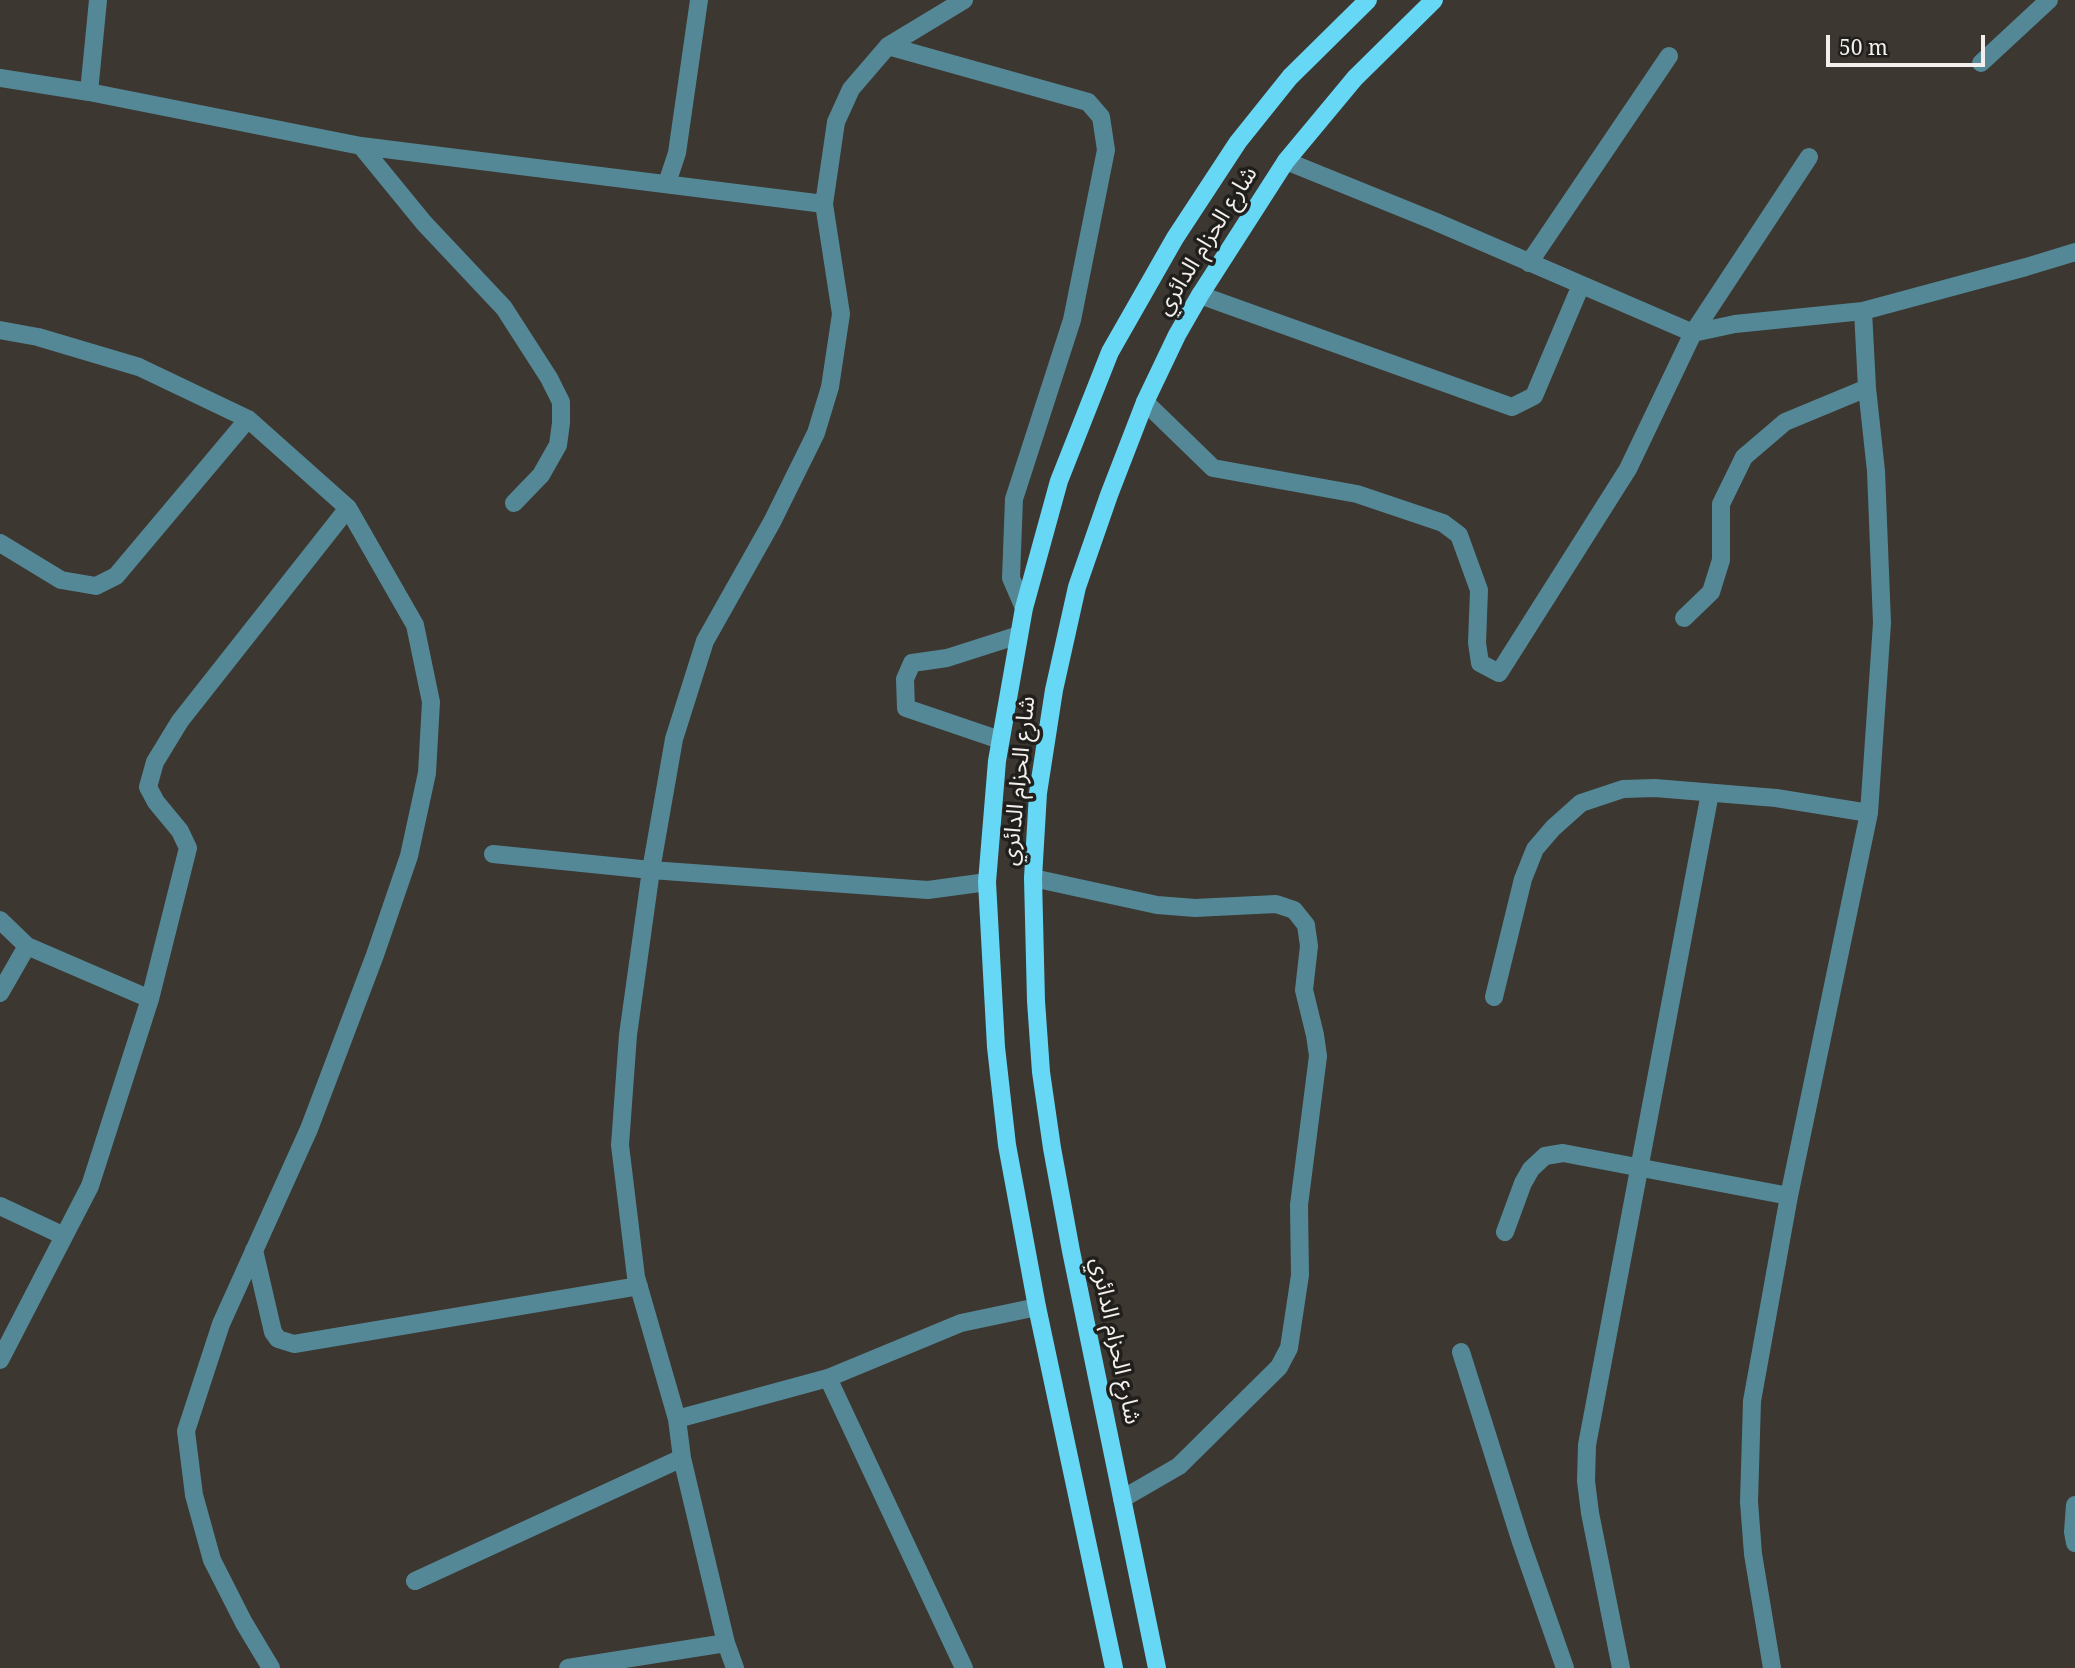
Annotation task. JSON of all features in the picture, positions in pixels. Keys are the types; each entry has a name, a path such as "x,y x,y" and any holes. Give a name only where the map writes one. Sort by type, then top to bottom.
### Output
{"main road":[{"name":"شارع الحزام الدائري","path":"1114,1668 1037,1307 1007,1144 996,1048 987,882 1000,740 1024,608 1059,481 1105,365 1168,250 1247,131 1290,77 1368,0"},
{"name":"شارع الحزام الدائري","path":"1157,1668 1052,1148 1041,1072 1033,878 1038,793 1054,690 1077,587 1109,495 1144,402 1200,295 1286,161 1355,78 1434,0"}],"street":[{"path":"89,92 98,0"},
{"path":"667,183 677,153 699,0"},
{"path":"735,1668 726,1643 682,1458 677,1419 639,1286 620,1145 628,1035 650,870 674,739 705,641 772,522 816,433 830,387 841,314 824,204 836,122 850,89 888,46 964,0"},
{"path":"1981,63 2049,0"},
{"path":"888,46 1088,102 1101,117 1106,150 1072,320 1014,499 1011,578 1024,608"},
{"path":"1529,263 1669,56"},
{"path":"0,78 89,92 361,146 824,204"},
{"path":"361,146 424,223 504,308 549,378 561,402 558,445 541,474 514,503"},
{"path":"1144,402 1213,468 1357,494 1443,523 1459,535 1479,590 1480,663 1499,673 1629,469 1693,334 1809,157"},
{"path":"1286,161 1693,334 1735,324 1863,311 2075,251"},
{"path":"1200,295 1512,407 1534,396 1581,285"},
{"path":"1772,1668 1753,1554 1749,1502 1750,1438 1756,1369 1788,1196 1869,813 1882,624 1876,471 1867,387 1863,311"},
{"path":"0,330 38,337 139,367 247,419 348,508 415,625 431,702 427,773 409,856 375,956 309,1129 221,1324 186,1431 194,1494 212,1560 243,1623 271,1668"},
{"path":"1684,618 1711,592 1721,560 1721,504 1744,457 1785,422 1867,387"},
{"path":"0,543 61,580 96,586 116,576 247,419"},
{"path":"0,1360 90,1186 150,999 188,848 180,831 156,802 148,787 155,762 180,721 348,508"},
{"path":"1000,740 906,708 905,678 912,663 947,658 1019,635"},
{"path":"1494,997 1523,879 1535,849 1553,828 1581,803 1623,789 1656,788 1776,798 1869,813"},
{"path":"1621,1668 1590,1513 1586,1481 1587,1445 1710,793"},
{"path":"493,854 650,870 928,890 987,882"},
{"path":"1033,878 1157,905 1195,908 1276,904 1294,910 1306,925 1309,946 1304,990 1318,1056 1299,1205 1300,1275 1289,1348 1279,1367 1179,1466 1122,1499"},
{"path":"0,920 27,946 150,999"},
{"path":"0,993 27,946"},
{"path":"1505,1232 1531,1169 1545,1156 1563,1153 1788,1196"},
{"path":"0,1206 64,1236"},
{"path":"254,1250 273,1332 278,1339 294,1344 639,1286"},
{"path":"677,1419 828,1378 961,1323 1037,1307"},
{"path":"1461,1352 1521,1542 1565,1668"},
{"path":"828,1378 964,1668"},
{"path":"415,1581 682,1458"},
{"path":"2075,1505 2075,1543"},
{"path":"568,1668 726,1643"}]}
